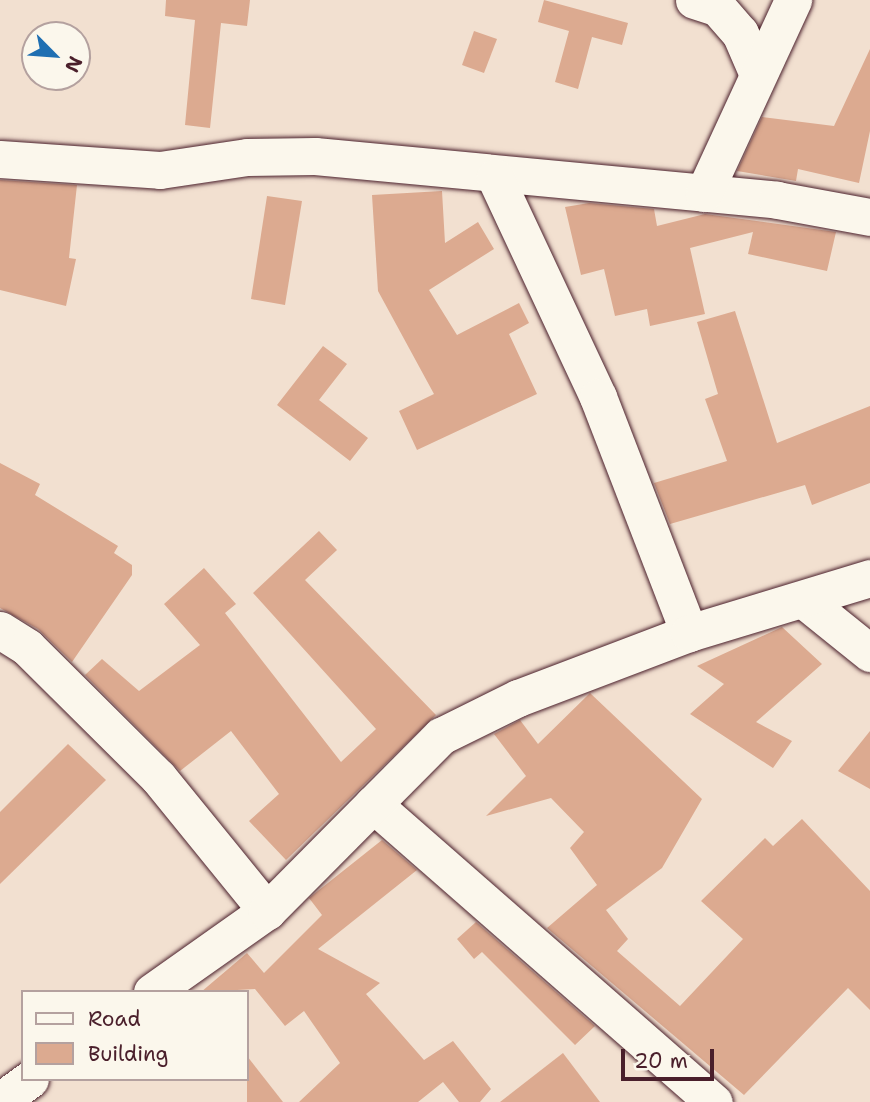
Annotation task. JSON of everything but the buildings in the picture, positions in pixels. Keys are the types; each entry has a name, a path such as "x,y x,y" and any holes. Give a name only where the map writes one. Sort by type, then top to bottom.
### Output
{"street":[{"path":"694,0 718,8 740,33 757,70"},
{"path":"704,193 757,70 793,0"},
{"path":"0,159 160,170 247,157 315,156 495,177 704,193 870,217"},
{"path":"495,177 598,397 688,633"},
{"path":"155,990 267,911 441,736 518,698 688,633 870,578"},
{"path":"804,600 870,653"},
{"path":"0,630 27,647 158,777 267,911"},
{"path":"373,804 714,1102"},
{"path":"0,1101 27,1081"}]}
